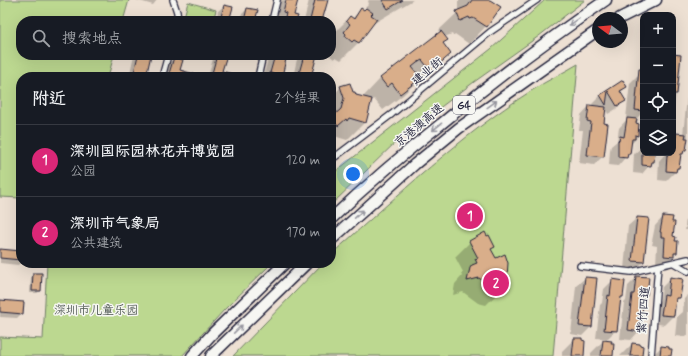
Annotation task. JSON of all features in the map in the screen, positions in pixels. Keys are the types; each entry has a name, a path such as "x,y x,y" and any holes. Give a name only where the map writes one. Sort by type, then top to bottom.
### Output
{"highway":[{"name":"京港澳高速","path":"336,215 379,176 470,100 552,37 606,0"},
{"path":"625,12 644,0"},
{"path":"628,14 656,0"},
{"name":"G4","path":"336,235 415,164 459,128 592,34"},
{"path":"192,356 212,334 280,268"},
{"path":"211,356 302,268"}],"street":[{"path":"173,0 177,16"},
{"path":"273,16 277,0"},
{"name":"建业街","path":"336,156 392,114 490,32 537,0"},
{"path":"163,72 167,60"},
{"path":"259,72 262,60"},
{"path":"580,266 631,272 688,260"},
{"path":"674,262 688,271"},
{"name":"紫竹四道","path":"651,356 658,266"}],"green space":[{"path":"0,0 129,0 124,16 16,16 16,60 113,60 109,72 16,72 16,198 0,197"},
{"path":"545,0 585,0 539,36 474,82 401,137 336,200 336,171 491,49"},
{"path":"188,2 216,10 214,16 184,16"},
{"path":"578,64 553,356 233,356 318,268 336,268 336,250 430,167 479,127 537,87"},
{"name":"深圳市儿童乐园","path":"47,268 267,268 225,309 182,356 0,356 0,337 43,339"}],"building":[{"path":"286,0 298,0 294,15 298,16 285,16 286,13 283,12"},
{"path":"315,0 328,0 323,16 311,16"},
{"path":"382,0 403,0 388,9"},
{"path":"472,0 490,0 501,7 487,27 473,18 470,19 469,17 460,21 456,11 468,6"},
{"path":"224,5 233,7 230,16 221,16"},
{"path":"247,8 258,10 256,16 245,16"},
{"path":"361,8 364,10 366,8 373,13 371,15 377,19 359,43 354,40 352,42 345,36 346,34 344,32 350,24 346,21 350,16 354,19"},
{"path":"441,31 448,40 443,43 451,54 431,71 422,60 417,63 412,67 421,78 400,94 392,83 387,87 380,78"},
{"path":"676,54 681,55 676,94"},
{"path":"137,60 150,60 147,72 134,72"},
{"path":"173,60 183,60 180,70 187,72 170,72"},
{"path":"216,60 225,60 222,71 226,72 212,72"},
{"path":"274,60 286,60 283,72 270,72"},
{"path":"303,60 316,60 312,72 299,72"},
{"path":"639,69 640,69 640,111 635,110"},
{"path":"623,80 627,87 620,91 626,101 617,106 608,91 606,105 600,95"},
{"path":"350,83 353,92 355,92 356,95 372,99 366,123 349,118 347,121 346,119 338,126 336,124 336,114 341,109 344,98 340,86"},
{"path":"589,105 606,107 604,123 608,124 604,157 587,155 591,122 587,121"},
{"path":"627,118 637,119 636,123 639,124 638,136 635,135 635,139 632,139 630,154 628,154 627,158 618,157 618,140 619,141 620,136 624,137"},
{"path":"676,133 686,134 685,138 688,138 686,150 684,150 683,154 681,154 679,168 677,168 676,172 666,171 667,156 676,156"},
{"path":"642,156 655,156 654,162 652,162 651,166 642,165"},
{"path":"663,216 673,217 672,222 675,222 673,236 676,237 675,241 678,241 677,253 674,253 674,257 664,256 665,237 661,237 660,232"},
{"path":"637,217 649,218 644,262 632,261"},
{"path":"485,232 487,236 489,235 495,247 491,249 496,258 505,254 508,263 507,277 502,291 493,288 479,278 467,281 470,268 472,265 477,263 475,259 478,258 469,241"},
{"path":"0,249 16,251 16,260 0,258"},
{"path":"33,273 42,273 41,291 32,291"},
{"path":"636,276 649,277 647,295 644,295 640,332 628,330 632,294 634,294"},
{"path":"585,277 597,278 592,327 579,326"},
{"path":"670,277 683,279 680,298 676,298 674,316 661,315 664,295 668,296"},
{"path":"612,279 625,281 623,297 621,297 617,331 604,330 608,295 610,296"},
{"path":"0,300 24,302 23,314 0,312"},
{"path":"574,338 582,338 582,340 585,341 584,356 572,356"},
{"path":"603,340 612,341 611,343 614,343 613,356 601,356"},
{"path":"632,343 643,346 642,356 630,356"},
{"path":"661,346 672,349 671,356 660,356"}],"place":[{"name":"深圳国际园林花卉博览园","path":"470,216"},
{"name":"深圳市气象局","path":"496,283"}]}
